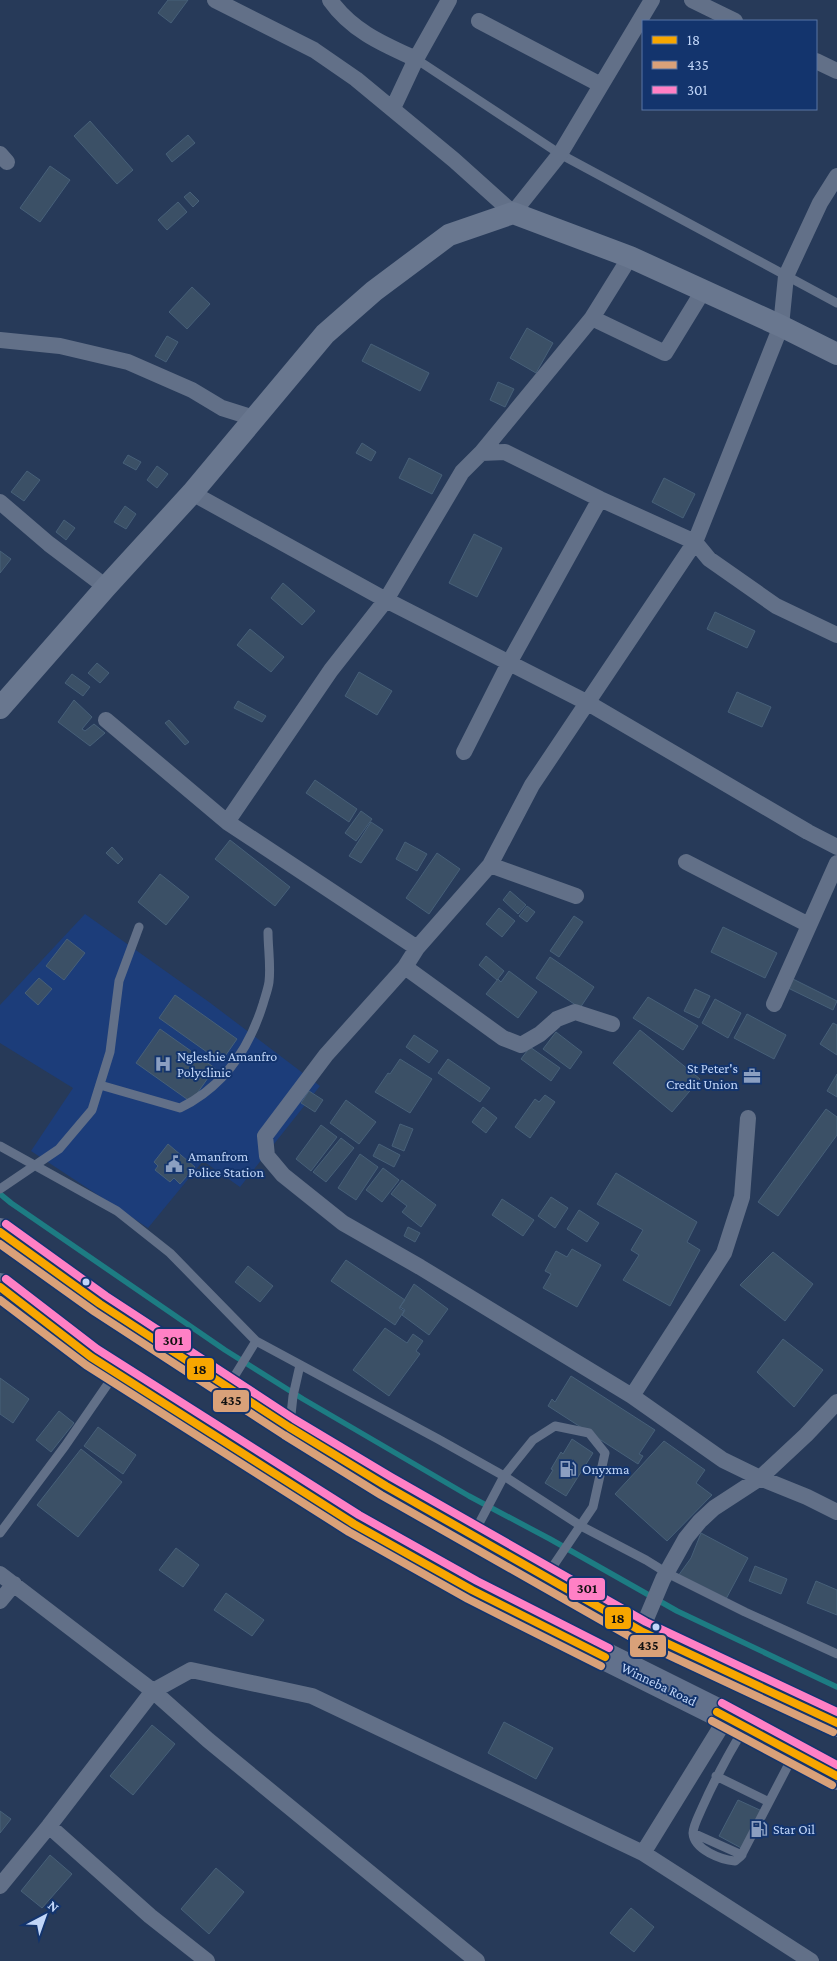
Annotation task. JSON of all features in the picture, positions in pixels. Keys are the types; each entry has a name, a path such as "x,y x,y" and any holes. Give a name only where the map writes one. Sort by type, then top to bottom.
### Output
{"highway":[{"path":"0,1232 100,1304 227,1387 386,1486 641,1631 837,1723"},
{"name":"Winneba Road","path":"0,1287 91,1357 371,1534 472,1590 794,1753 834,1766"}],"street":[{"path":"215,0 314,50 356,78 513,213 630,257 781,326 837,354"},
{"path":"330,0 338,11 356,28 416,60"},
{"path":"393,108 416,60 449,0"},
{"path":"0,708 106,587 192,493 325,334 374,292 449,234 513,213 560,154 652,0"},
{"path":"692,0 733,20"},
{"path":"479,21 601,85"},
{"path":"817,61 837,71"},
{"path":"837,176 820,202 786,276 781,326 695,542 532,785 490,865 417,948 405,967 326,1055 265,1136 267,1156 284,1175 343,1223 420,1267 632,1396 723,1460 760,1478 782,1485 837,1512"},
{"path":"227,822 330,670 386,600 462,472 481,453 592,318 630,257"},
{"path":"592,318 666,353 703,290"},
{"path":"0,340 60,346 128,362 192,390 222,408 254,418"},
{"path":"481,453 505,452 600,499 695,542 708,559 776,606 837,635"},
{"path":"192,493 386,600 588,703 808,832 837,846"},
{"path":"464,752 509,663 600,499"},
{"path":"0,502 49,544 106,587"},
{"path":"106,720 227,822 417,948"},
{"path":"686,862 809,925"},
{"path":"774,1004 837,863"},
{"path":"490,865 576,896"},
{"path":"405,967 503,1038 521,1045 540,1034 557,1019 575,1012 612,1024"},
{"path":"632,1396 724,1253 742,1197 748,1118"},
{"path":"641,1631 667,1573 686,1538 700,1520 714,1508 760,1478 806,1435 837,1402"},
{"path":"0,1574 152,1691 208,1740 477,1961"},
{"path":"0,1601 14,1584"},
{"path":"0,1886 49,1826 152,1691 191,1670 312,1696 643,1853 811,1961"},
{"path":"643,1853 736,1722"},
{"path":"49,1826 150,1916 207,1961"}],"lane":[{"path":"416,60 560,154 837,303"},
{"path":"0,1189 59,1149 92,1110 110,1052 119,982 139,927"},
{"path":"100,1085 180,1108 198,1100 216,1085 234,1065 258,1020 269,982 268,932"},
{"path":"0,1146 117,1210 170,1253 256,1341 504,1476 581,1526 667,1573 745,1612 837,1654"},
{"path":"227,1387 256,1341"},
{"path":"290,1427 293,1396 300,1365"},
{"path":"0,1533 65,1446 116,1373"},
{"path":"473,1535 504,1476 533,1440 555,1426 589,1433 605,1453 593,1507 545,1576"},
{"path":"736,1722 693,1832 742,1855 794,1753"},
{"path":"716,1776 769,1802"}],"shaded area":[{"name":"Ngleshie Amanfro Polyclinic","path":"85,914 209,1002 320,1086 240,1187 203,1161 148,1228 31,1151 73,1088 0,1043 0,1005"}],"building":[{"path":"168,0 188,0 171,23 158,13"},
{"path":"90,121 133,170 117,184 74,136"},
{"path":"188,135 195,143 172,162 166,154"},
{"path":"50,166 70,180 40,222 20,208"},
{"path":"190,192 199,201 193,207 184,197"},
{"path":"178,202 187,212 167,230 158,220"},
{"path":"192,287 210,304 187,329 169,312"},
{"path":"527,328 553,343 536,373 510,358"},
{"path":"167,336 178,342 166,362 155,356"},
{"path":"371,344 429,373 420,391 362,361"},
{"path":"498,382 514,389 505,407 490,400"},
{"path":"362,443 376,452 371,461 356,453"},
{"path":"128,455 141,462 136,470 123,463"},
{"path":"409,458 442,475 432,494 399,478"},
{"path":"157,466 168,474 157,488 147,480"},
{"path":"27,471 40,480 24,501 11,492"},
{"path":"664,478 695,494 683,518 652,502"},
{"path":"125,506 136,514 126,529 114,522"},
{"path":"64,520 75,528 66,540 56,532"},
{"path":"474,534 502,548 477,597 449,583"},
{"path":"0,551 11,559 0,573"},
{"path":"283,583 315,611 302,625 271,598"},
{"path":"715,612 755,631 747,648 707,629"},
{"path":"250,629 284,657 271,672 237,645"},
{"path":"97,663 109,673 100,683 88,673"},
{"path":"359,672 392,691 377,715 345,696"},
{"path":"72,674 90,687 83,696 65,683"},
{"path":"737,692 771,707 762,727 728,712"},
{"path":"74,700 92,717 82,729 85,731 94,724 105,733 90,746 58,722"},
{"path":"238,701 266,716 262,722 234,708"},
{"path":"169,720 189,742 185,745 165,723"},
{"path":"315,780 357,809 349,822 306,793"},
{"path":"361,811 372,819 356,841 345,833"},
{"path":"371,822 383,830 361,863 349,856"},
{"path":"230,840 290,887 275,906 215,859"},
{"path":"405,842 427,854 417,871 396,859"},
{"path":"112,847 123,859 118,864 106,853"},
{"path":"437,853 460,869 429,914 406,898"},
{"path":"160,874 189,897 166,925 138,902"},
{"path":"510,891 526,905 518,914 503,900"},
{"path":"527,906 535,912 527,922 519,916"},
{"path":"499,908 515,921 502,937 486,924"},
{"path":"574,916 583,922 559,957 550,951"},
{"path":"723,927 777,953 765,978 711,952"},
{"path":"67,939 85,953 64,980 46,966"},
{"path":"486,956 504,971 497,980 479,965"},
{"path":"550,957 594,987 580,1008 536,978"},
{"path":"509,971 537,992 518,1018 486,994 498,979 501,982"},
{"path":"39,978 52,989 38,1005 25,993"},
{"path":"793,979 837,1001 833,1010 788,988"},
{"path":"695,989 710,996 699,1018 684,1011"},
{"path":"175,995 237,1039 221,1062 159,1018"},
{"path":"648,997 698,1026 683,1050 633,1018"},
{"path":"715,999 741,1013 728,1038 702,1023"},
{"path":"747,1014 786,1035 774,1059 734,1038"},
{"path":"833,1023 837,1025 837,1055 820,1044"},
{"path":"160,1029 215,1068 191,1102 136,1063"},
{"path":"640,1030 700,1079 672,1112 613,1063"},
{"path":"556,1032 582,1052 570,1069 543,1049"},
{"path":"414,1035 438,1051 429,1063 406,1047"},
{"path":"530,1047 560,1068 551,1081 521,1059"},
{"path":"400,1059 432,1079 410,1113 375,1092"},
{"path":"448,1059 490,1088 480,1102 438,1073"},
{"path":"837,1074 837,1097 827,1091"},
{"path":"309,1091 323,1100 315,1112 301,1103"},
{"path":"545,1095 555,1102 530,1138 515,1127 535,1099 539,1102"},
{"path":"346,1100 376,1122 359,1144 330,1123"},
{"path":"483,1107 497,1118 486,1133 472,1122"},
{"path":"826,1109 837,1117 837,1135 778,1216 758,1202"},
{"path":"400,1124 413,1129 404,1151 392,1146"},
{"path":"321,1125 337,1137 311,1171 296,1159"},
{"path":"341,1138 354,1148 326,1182 313,1172"},
{"name":"Amanfrom Police Station","path":"168,1144 195,1167 180,1184 174,1178 170,1182 155,1170 158,1166 154,1162"},
{"path":"379,1144 400,1155 394,1167 373,1156"},
{"path":"360,1154 378,1167 356,1200 338,1188"},
{"path":"383,1168 399,1180 382,1202 366,1190"},
{"path":"616,1173 697,1222 687,1242 700,1250 670,1306 623,1280 639,1255 631,1250 643,1230 597,1204"},
{"path":"402,1180 436,1205 421,1227 402,1212 407,1206 391,1194"},
{"path":"551,1197 568,1208 555,1228 538,1216"},
{"path":"502,1199 534,1220 523,1236 492,1215"},
{"path":"579,1210 599,1223 587,1242 567,1229"},
{"path":"408,1227 420,1233 415,1242 404,1236"},
{"path":"572,1249 601,1265 577,1307 543,1288 551,1274 545,1271 556,1251 567,1257"},
{"path":"773,1252 813,1284 785,1321 740,1285"},
{"path":"346,1260 405,1300 399,1308 404,1311 395,1325 331,1281"},
{"path":"248,1266 273,1286 260,1302 235,1282"},
{"path":"414,1284 448,1309 429,1335 402,1315 405,1310 400,1307"},
{"path":"385,1328 407,1343 413,1334 423,1341 416,1351 420,1354 389,1396 353,1370"},
{"path":"783,1339 823,1370 794,1407 757,1372"},
{"path":"571,1376 655,1430 639,1454 643,1456 638,1464 548,1406 552,1399 555,1402"},
{"path":"0,1378 29,1399 13,1423 0,1414"},
{"path":"59,1411 74,1423 51,1452 36,1440"},
{"path":"98,1427 136,1455 123,1474 84,1446"},
{"path":"572,1439 593,1453 566,1496 545,1483 561,1452 563,1454"},
{"path":"664,1441 705,1470 696,1483 712,1495 667,1541 615,1494"},
{"path":"81,1449 122,1482 78,1537 37,1505"},
{"path":"701,1533 748,1558 726,1599 678,1576 691,1558"},
{"path":"176,1548 199,1565 183,1587 159,1570"},
{"path":"755,1566 787,1579 781,1594 749,1581"},
{"path":"816,1581 837,1590 837,1615 807,1603"},
{"path":"226,1593 264,1620 252,1636 214,1610"},
{"path":"504,1722 553,1748 536,1779 488,1753"},
{"path":"152,1725 175,1744 133,1795 110,1776"},
{"path":"738,1800 762,1811 743,1849 719,1836"},
{"path":"0,1811 11,1819 0,1833"},
{"path":"50,1855 72,1874 42,1908 21,1891"},
{"path":"216,1868 244,1892 209,1934 181,1909"},
{"path":"631,1908 654,1927 634,1952 610,1933"}],"waterway":[{"path":"0,1194 225,1350 303,1399 469,1496 550,1539 677,1611 837,1687"}],"transit line":[{"name":"301","path":"6,1224 106,1296 294,1419 391,1477 646,1622 837,1712"},
{"name":"18","path":"0,1232 100,1304 289,1427 386,1486 641,1631 837,1723"},
{"name":"435","path":"0,1244 95,1312 284,1435 381,1495 636,1640 833,1732"},
{"name":"301","path":"6,1279 97,1349 359,1515 477,1581 609,1648"},
{"name":"18","path":"0,1287 91,1357 354,1524 472,1590 605,1657"},
{"name":"435","path":"0,1300 86,1365 349,1532 468,1599 601,1666"},
{"name":"301","path":"722,1703 837,1765"},
{"name":"18","path":"717,1712 837,1776"},
{"name":"435","path":"712,1721 832,1785"}],"place":[{"name":"Ngleshie Amanfro Polyclinic","path":"163,1064"},
{"name":"St Peter's Credit Union","path":"752,1076"},
{"name":"Amanfrom Police Station","path":"174,1164"},
{"name":"Onyxma","path":"568,1469"},
{"name":"Star Oil","path":"759,1829"}]}
